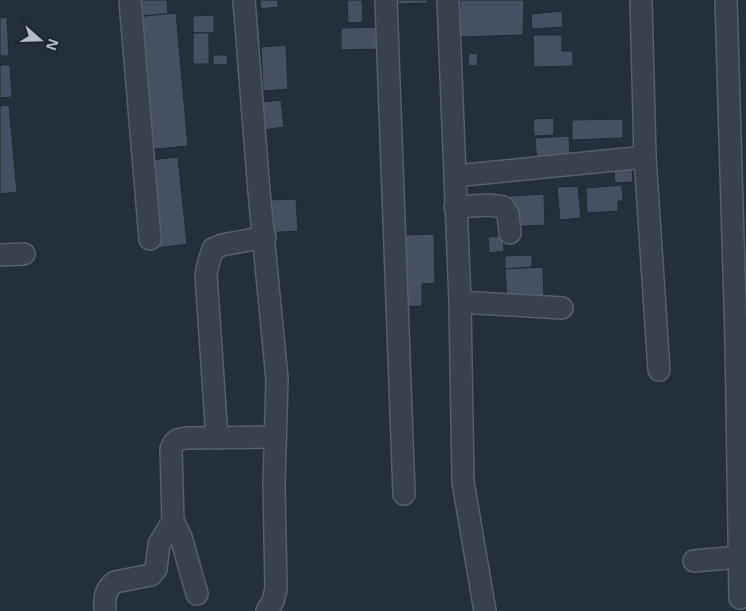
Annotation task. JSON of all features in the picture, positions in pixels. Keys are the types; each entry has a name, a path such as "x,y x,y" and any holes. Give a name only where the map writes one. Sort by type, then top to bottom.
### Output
{"street":[{"path":"130,0 150,238"},
{"path":"244,0 278,403 274,438 276,589 267,611"},
{"path":"386,0 404,494"},
{"path":"448,0 460,302 463,482 485,611"},
{"path":"641,0 645,157 659,370"},
{"path":"726,0 736,341 740,598"},
{"path":"455,176 645,157"},
{"path":"455,206 489,205 503,207 508,214 510,233"},
{"path":"217,438 206,275 209,261 213,249 222,245 265,237"},
{"path":"0,255 24,254"},
{"path":"460,302 562,308"},
{"path":"197,594 180,537 173,522 171,449 173,443 178,439 187,438 274,438"},
{"path":"105,611 104,602 107,589 111,585 115,582 151,575 154,572 159,544 173,522"},
{"path":"694,562 739,557"}],"building":[{"path":"137,0 167,0 168,14 138,16"},
{"path":"260,0 278,0 278,7 261,9"},
{"path":"347,0 362,0 363,22 348,23"},
{"path":"398,0 427,0 428,3 398,4"},
{"path":"460,0 524,0 523,35 460,37"},
{"path":"562,11 563,27 532,29 531,14"},
{"path":"176,13 188,146 146,150 135,17"},
{"path":"214,15 214,33 193,33 193,16"},
{"path":"7,17 9,56 0,56 0,18"},
{"path":"380,27 380,49 341,50 341,28"},
{"path":"193,33 209,33 209,64 193,64"},
{"path":"533,35 562,35 562,51 573,51 573,66 534,67"},
{"path":"286,45 288,89 263,91 261,47"},
{"path":"469,53 478,54 477,66 468,65"},
{"path":"213,55 227,55 228,64 213,65"},
{"path":"0,65 10,65 12,97 0,98"},
{"path":"281,100 284,127 263,130 261,102"},
{"path":"9,105 17,192 0,194 0,106"},
{"path":"554,118 554,135 534,136 533,119"},
{"path":"623,119 623,138 572,140 572,120"},
{"path":"569,136 570,162 537,163 535,138"},
{"path":"178,157 187,244 158,248 149,160"},
{"path":"632,169 633,182 615,183 614,170"},
{"path":"622,185 623,201 618,201 618,211 587,213 586,188"},
{"path":"578,186 581,218 560,220 557,187"},
{"path":"544,194 545,225 510,227 509,196"},
{"path":"296,199 298,231 265,233 263,200"},
{"path":"434,234 435,283 422,284 422,306 403,307 401,235"},
{"path":"503,236 504,251 489,253 488,237"},
{"path":"532,255 532,267 505,269 505,256"},
{"path":"543,267 544,301 507,303 505,269"}]}
